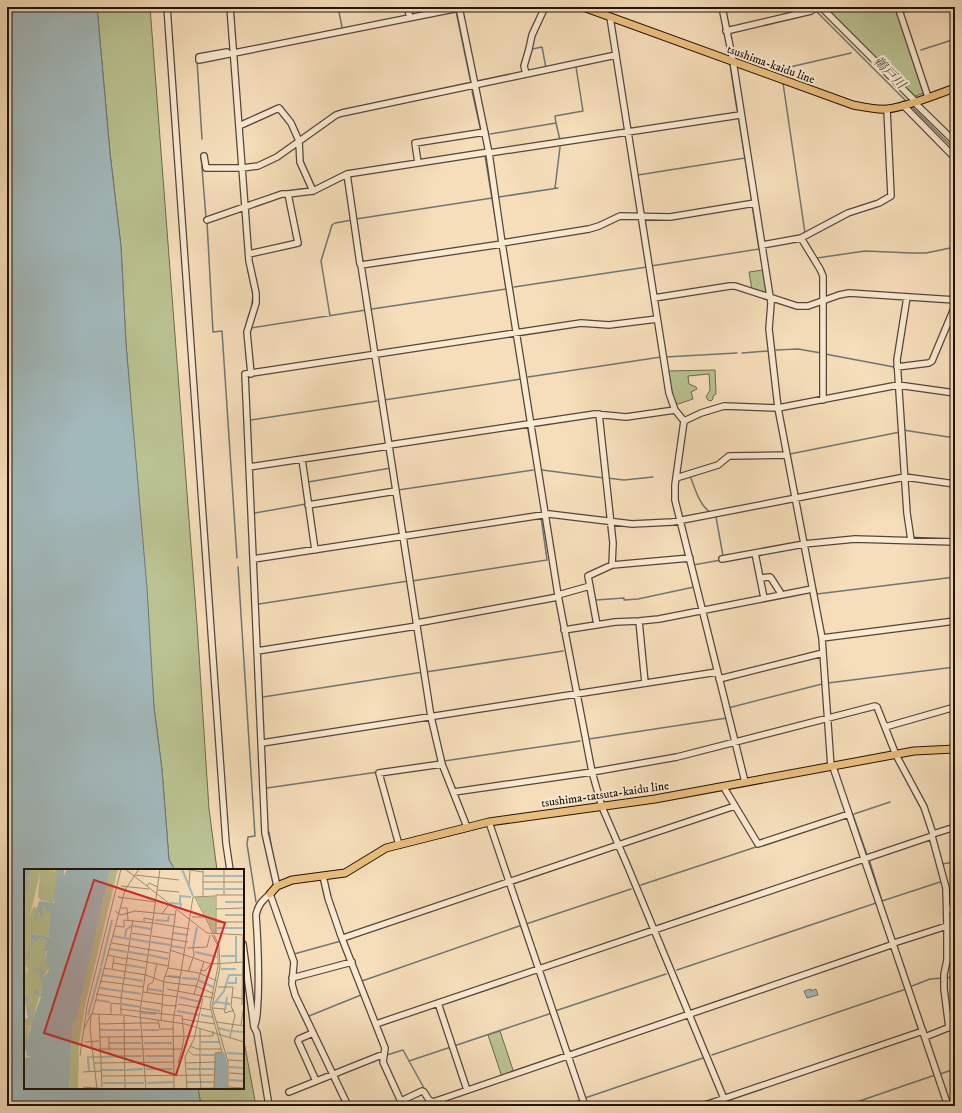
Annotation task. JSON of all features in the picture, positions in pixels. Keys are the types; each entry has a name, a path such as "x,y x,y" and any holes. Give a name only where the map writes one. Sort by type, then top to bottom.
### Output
{"main road":[{"name":"tsushima-kaidu line","path":"583,7 853,105 866,108 887,109 914,102 955,88"},
{"name":"tsushima-tatsuta-kaidu line","path":"270,894 277,886 292,880 345,873 386,848 489,822 602,807 896,755 930,750 955,749"}],"street":[{"path":"167,7 226,843 230,869"},
{"path":"230,7 231,53 239,126 248,254 250,271 256,293 256,303 247,332 251,374"},
{"path":"407,7 409,14"},
{"path":"231,53 444,7"},
{"path":"199,59 227,52 231,53 459,7 489,152 558,596 592,772 602,807 727,1106"},
{"path":"526,74 524,66 532,34 545,7"},
{"path":"722,7 733,61 740,115 770,296 769,329 778,408 822,638 832,767 865,859 948,1106"},
{"path":"821,7 955,142"},
{"path":"909,7 898,9 928,97"},
{"path":"726,31 814,9"},
{"path":"610,17 669,392 675,410 684,421 676,478 675,500 745,782"},
{"path":"204,156 206,168 242,168 258,166 278,157 342,113 616,55"},
{"path":"904,105 955,158"},
{"path":"239,126 280,108 291,123 300,141 300,162 313,191"},
{"path":"762,245 801,238 848,213 891,196 887,109"},
{"path":"208,220 282,194 313,191 347,174 740,115"},
{"path":"418,163 415,143 485,132"},
{"path":"347,174 431,717 442,764 467,827"},
{"path":"248,254 298,244 288,194"},
{"path":"362,265 589,229 620,216 670,217 755,203"},
{"path":"801,238 822,273 822,400"},
{"path":"654,298 735,286 770,296 797,306 808,306 839,295 848,294 955,300"},
{"path":"907,297 897,354 897,367 904,477 911,540"},
{"path":"897,367 929,363 932,361 955,306"},
{"path":"277,886 266,833 245,374 581,323 609,325 657,319"},
{"path":"684,421 701,413 724,406 778,408 898,385 955,393"},
{"path":"249,467 531,423 599,414 626,417 675,410"},
{"path":"599,414 613,544 612,565"},
{"path":"676,478 718,465 729,456 787,455"},
{"path":"302,459 315,550"},
{"path":"253,559 545,514 632,524 681,521 904,477 955,484"},
{"path":"308,504 396,491"},
{"path":"722,559 804,544 855,539 955,542"},
{"path":"755,553 764,598"},
{"path":"597,625 594,602 588,576 612,565 690,558"},
{"path":"760,578 771,578 781,595"},
{"path":"258,651 417,625 558,596 590,586"},
{"path":"564,630 615,622 639,621 702,611 812,589"},
{"path":"639,621 645,683"},
{"path":"822,638 955,621"},
{"path":"719,679 823,653"},
{"path":"262,743 717,672"},
{"path":"454,792 592,772 677,757 875,706 896,755 924,807 946,888 948,926 944,989 949,1028"},
{"path":"885,727 955,708"},
{"path":"399,845 379,773 442,764"},
{"path":"723,786 758,844 849,814"},
{"path":"343,938 735,806"},
{"path":"489,822 585,1106"},
{"path":"376,1024 865,859 955,827"},
{"path":"323,876 328,898 385,1048 383,1062 402,1104 422,1091 429,1100 433,1102 948,926"},
{"path":"254,1026 256,1023 257,1013 259,966 256,915 261,901 270,894 294,962 292,984 295,995 348,1106"},
{"path":"947,909 955,909"},
{"path":"244,951 254,1026 257,1032 269,1106"},
{"path":"292,978 352,962"},
{"path":"438,1003 467,1090"},
{"path":"702,1106 955,1025"},
{"path":"313,1033 299,1039 298,1041 316,1081"},
{"path":"289,1092 384,1054"}],"green space":[{"path":"97,7 150,7 197,624 209,809 217,869 174,869 169,860 162,770 154,707 126,344 121,247 110,153"},
{"path":"824,7 895,7 924,93 913,97"},
{"path":"763,270 767,294 752,290 749,272"},
{"path":"715,370 716,394 713,396 711,401 706,397 710,390 709,374 688,376 689,384 697,389 691,392 693,399 675,405 670,392 667,371"},
{"path":"500,1031 514,1073 502,1077 488,1035"},
{"path":"244,1041 256,1106 201,1106 198,1089 244,1089"}],"water":[{"path":"7,7 97,7 110,153 121,247 126,344 147,588 154,707 162,770 169,860 174,869 24,869 24,1089 198,1089 201,1106 7,1106"},
{"path":"811,989 811,991 816,989 818,995 807,998 804,991"}],"waterway":[{"path":"338,7 342,27"},
{"path":"544,16 548,7"},
{"name":"鵜戸川","path":"815,10 907,102"},
{"path":"456,11 471,83"},
{"path":"921,50 955,39"},
{"path":"532,49 542,47 546,68 547,67"},
{"path":"782,76 781,69 851,53"},
{"path":"197,61 202,139"},
{"path":"730,65 737,110"},
{"path":"490,134 556,123 555,116 583,111 576,67"},
{"path":"783,83 805,233"},
{"path":"472,91 481,131"},
{"name":"鵜戸川","path":"911,106 955,150"},
{"path":"739,121 752,202"},
{"path":"556,123 560,140"},
{"path":"579,137 625,129"},
{"path":"555,188 560,147"},
{"path":"201,156 206,218"},
{"path":"485,156 499,241"},
{"path":"638,175 745,158"},
{"path":"287,191 309,188"},
{"path":"499,197 558,188"},
{"path":"356,219 492,198"},
{"path":"651,266 759,249 752,205"},
{"path":"330,316 321,261 332,225 335,223 352,220"},
{"path":"207,222 213,332 222,331 237,558"},
{"path":"765,242 769,241"},
{"path":"817,258 865,251 926,253 955,247"},
{"path":"500,248 506,288"},
{"path":"514,287 647,267"},
{"path":"248,270 253,295 251,311"},
{"path":"372,309 506,289"},
{"path":"251,328 366,310"},
{"path":"247,322 249,314"},
{"path":"245,334 247,366"},
{"path":"516,347 527,419"},
{"path":"776,350 798,349 821,353"},
{"path":"742,353 769,351"},
{"path":"665,357 737,353"},
{"path":"825,354 894,367"},
{"path":"528,377 661,357"},
{"path":"384,400 521,379"},
{"path":"251,420 377,401"},
{"path":"528,430 531,448"},
{"path":"903,430 955,438"},
{"path":"790,454 900,432"},
{"path":"308,482 391,468"},
{"path":"398,490 533,470"},
{"path":"542,470 604,478"},
{"path":"690,476 700,501 710,512"},
{"path":"607,478 624,480 653,477"},
{"path":"255,513 306,504"},
{"path":"412,581 547,560 541,517"},
{"path":"716,517 723,556"},
{"path":"693,565 721,560"},
{"path":"238,567 255,836 248,837 247,844 256,902"},
{"path":"815,587 817,594 955,577"},
{"path":"259,604 408,581"},
{"path":"596,600 624,598 624,600 638,599 694,587"},
{"path":"426,672 563,651"},
{"path":"828,683 955,667"},
{"path":"263,697 423,672"},
{"path":"728,708 822,684"},
{"path":"864,712 876,710"},
{"path":"589,739 727,718"},
{"path":"444,761 580,741"},
{"path":"267,788 378,772"},
{"path":"854,814 890,802"},
{"path":"853,815 867,855"},
{"path":"440,838 488,826"},
{"path":"269,832 273,856"},
{"path":"641,885 759,846"},
{"path":"869,859 882,901 940,882"},
{"path":"942,864 955,862"},
{"path":"526,924 631,889"},
{"path":"677,970 876,903"},
{"path":"362,981 522,925"},
{"path":"294,954 341,941"},
{"path":"555,1011 666,974"},
{"path":"945,978 955,977"},
{"path":"912,986 930,979 943,978"},
{"path":"309,1016 361,995 357,982"},
{"path":"712,1055 906,989"},
{"path":"454,1046 552,1013"},
{"path":"387,1055 403,1050 409,1061 451,1047"},
{"path":"585,1098 703,1058"},
{"path":"409,1061 424,1088 422,1089"},
{"path":"940,1074 955,1069"},
{"path":"845,1106 935,1075"},
{"path":"562,1106 581,1100"}]}
